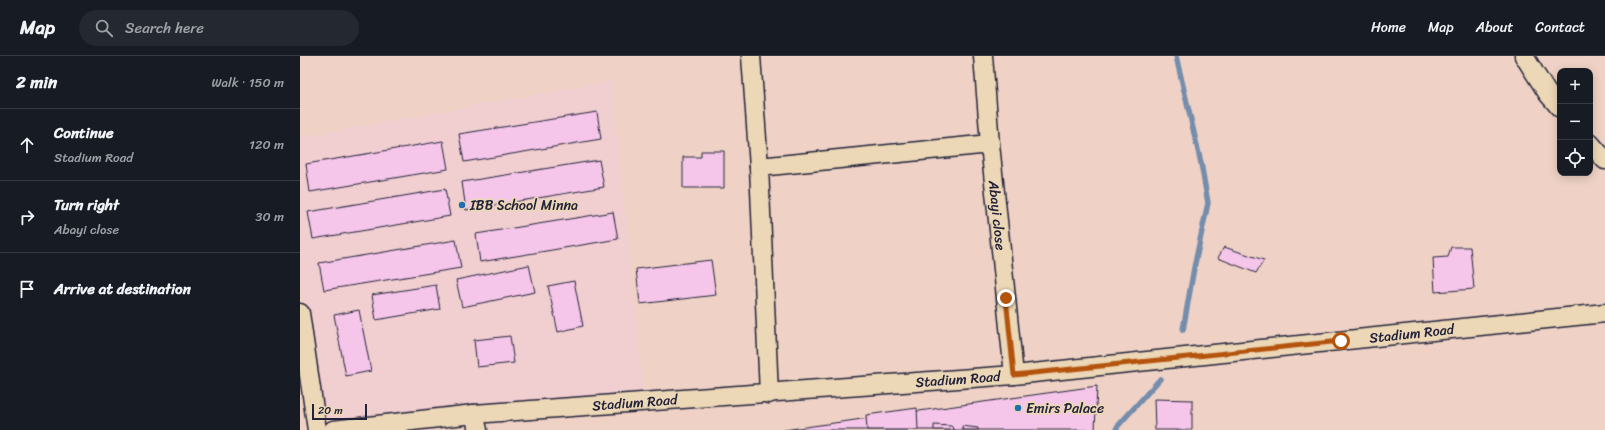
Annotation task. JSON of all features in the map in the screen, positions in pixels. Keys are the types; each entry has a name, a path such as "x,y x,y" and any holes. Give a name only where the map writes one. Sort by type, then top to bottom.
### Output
{"street":[{"path":"751,56 759,168 769,394"},
{"name":"Abayi close","path":"983,56 990,144 1014,375"},
{"path":"1524,56 1548,94 1557,104"},
{"path":"759,168 990,144"},
{"path":"1593,147 1605,160"},
{"path":"300,313 317,430"},
{"name":"Stadium Road","path":"333,430 476,422 769,394 1014,375 1605,313"}],"shaded area":[{"name":"IBB School Minna","path":"611,81 644,396 473,407 321,425 300,274 300,137"}],"building":[{"path":"597,112 601,139 464,162 459,134"},
{"path":"443,141 448,169 310,192 306,164"},
{"path":"701,151 724,151 724,188 683,188 683,157 701,157"},
{"path":"599,160 604,187 466,210 462,182"},
{"path":"445,189 450,216 313,239 308,212"},
{"path":"613,212 618,239 480,262 476,234"},
{"path":"456,240 461,268 324,290 319,263"},
{"path":"1224,247 1264,260 1256,273 1218,258"},
{"path":"1451,247 1470,247 1474,289 1435,292 1433,258 1448,257"},
{"path":"711,260 716,295 640,304 636,269"},
{"path":"529,265 535,292 462,307 456,280"},
{"path":"574,281 583,326 558,332 548,286"},
{"path":"436,285 440,309 376,320 372,295"},
{"path":"359,310 371,371 346,376 334,315"},
{"path":"510,336 514,363 477,367 474,340"},
{"name":"Emirs Palace","path":"1097,386 1095,430 784,430"},
{"path":"1154,399 1192,400 1192,430 1155,430"},
{"path":"917,408 918,430 867,430 866,415"},
{"path":"934,425 951,426 955,430 934,430"},
{"path":"962,426 978,428 978,430 963,430"}],"waterway":[{"path":"1176,56 1201,163 1208,203 1183,330"},
{"path":"1117,430 1117,427 1160,379"}],"place":[{"name":"IBB School Minna","path":"462,205"},
{"name":"Emirs Palace","path":"1018,408"}],"route":[{"path":"1006,298 1014,375 1341,341"}]}
